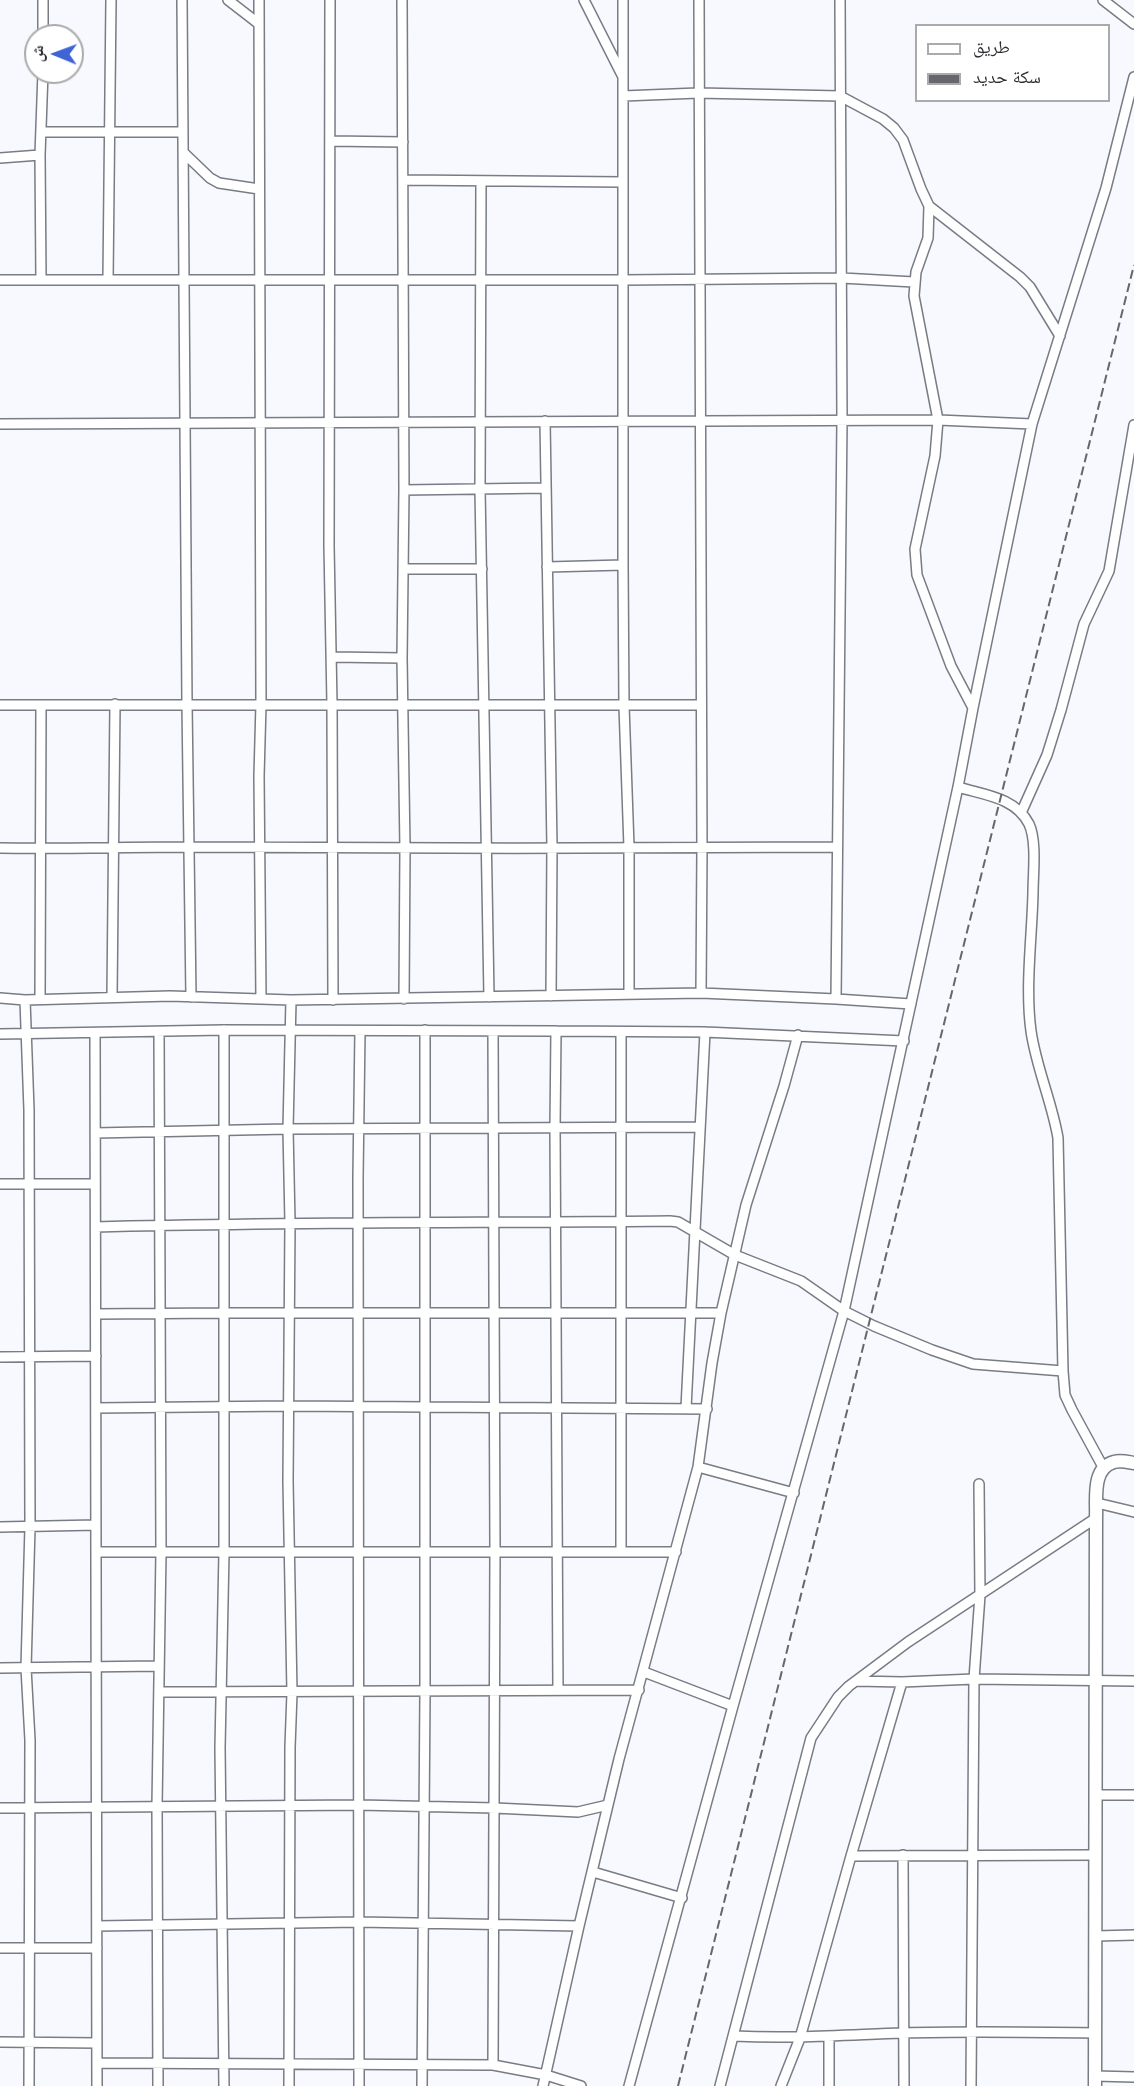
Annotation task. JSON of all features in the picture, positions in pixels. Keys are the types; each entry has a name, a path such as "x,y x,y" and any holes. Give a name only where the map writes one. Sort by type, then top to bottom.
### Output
{"street":[{"path":"43,0 43,24"},
{"path":"108,279 111,0"},
{"path":"182,0 191,996"},
{"path":"228,0 259,24"},
{"path":"259,0 261,999"},
{"path":"330,0 329,546 332,657 333,999"},
{"path":"402,0 404,999"},
{"path":"584,0 623,76"},
{"path":"623,0 622,565 629,847 629,994"},
{"path":"699,0 701,993"},
{"path":"836,999 842,420 840,0"},
{"path":"1103,0 1134,24"},
{"path":"629,2086 844,1311 958,787 1032,424 1106,188 1134,77"},
{"path":"41,280 40,155 43,84"},
{"path":"623,96 698,93 840,96 884,119 903,140 929,206 1020,277 1030,287 1060,336"},
{"path":"42,132 183,132"},
{"path":"330,141 403,142"},
{"path":"184,153 210,178 219,183 259,189"},
{"path":"0,158 40,155"},
{"path":"403,180 623,182"},
{"path":"481,181 480,489 489,997"},
{"path":"929,206 928,238 914,282 938,420 935,456 915,549 917,575 951,666 973,708"},
{"path":"0,280 842,278 914,282"},
{"path":"0,424 938,420 1032,424"},
{"path":"545,421 552,847 551,996"},
{"path":"1021,813 1047,755 1062,710 1084,624 1109,571 1134,425"},
{"path":"404,489 546,488"},
{"path":"548,567 622,565"},
{"path":"402,569 482,569"},
{"path":"332,657 402,658"},
{"path":"112,996 115,704"},
{"path":"0,705 700,705"},
{"path":"40,705 40,999"},
{"path":"958,787 1008,802 1021,813 1031,832 1034,866 1030,1029 1058,1138 1065,1395 1103,1467"},
{"path":"0,848 837,846"},
{"path":"0,998 25,1000 112,996 191,996 291,1000 701,993 911,1004"},
{"path":"25,1000 28,1033 29,1184 30,1527 26,1668 30,1740 29,2086"},
{"path":"289,2086 292,1693 289,1553 288,1129 291,1000"},
{"path":"0,1034 224,1030 705,1032 904,1041"},
{"path":"224,1030 224,1552 220,1692 224,2086"},
{"path":"359,2086 358,1222 360,1030"},
{"path":"422,2086 425,1691 425,1030"},
{"path":"493,1031 495,1223 493,2065"},
{"path":"556,1031 558,1690"},
{"path":"158,2086 159,1032"},
{"path":"621,1032 621,1551"},
{"path":"686,1408 705,1032"},
{"path":"95,1033 97,2086"},
{"path":"543,2086 608,1805 698,1467 721,1313 746,1204 798,1035"},
{"path":"95,1133 359,1128 700,1127"},
{"path":"0,1184 95,1184"},
{"path":"96,1227 290,1222 678,1222 735,1255 801,1281 844,1311 874,1326 954,1359 973,1364 1063,1371"},
{"path":"96,1314 721,1313"},
{"path":"0,1357 96,1356"},
{"path":"96,1408 359,1406 707,1409"},
{"path":"1134,1463 1115,1461 1103,1467 1098,1478 1096,1503 1095,2081 1134,2077"},
{"path":"698,1467 794,1493"},
{"path":"971,2086 974,1679 980,1595 980,1484"},
{"path":"1096,1503 1134,1512"},
{"path":"720,2086 811,1738 838,1697 908,1642 1096,1518"},
{"path":"0,1527 96,1525"},
{"path":"96,1552 676,1552"},
{"path":"0,1668 159,1666"},
{"path":"644,1672 733,1706"},
{"path":"857,1680 902,1682 974,1679 1134,1681"},
{"path":"781,2086 800,2038 850,1856 902,1682"},
{"path":"159,1692 639,1690"},
{"path":"1096,1795 1134,1795"},
{"path":"0,1808 359,1805 578,1812 608,1805"},
{"path":"903,1855 904,2086"},
{"path":"850,1856 1095,1855"},
{"path":"593,1872 682,1898"},
{"path":"97,1926 359,1922 579,1926"},
{"path":"1096,1936 1134,1935"},
{"path":"0,1948 98,1948"},
{"path":"734,2037 800,2038 970,2032 1095,2033"},
{"path":"829,2036 829,2086"},
{"path":"0,2042 97,2043"},
{"path":"97,2063 493,2065 546,2075 581,2086"}],"railway":[{"path":"678,2086 1134,265"}]}
